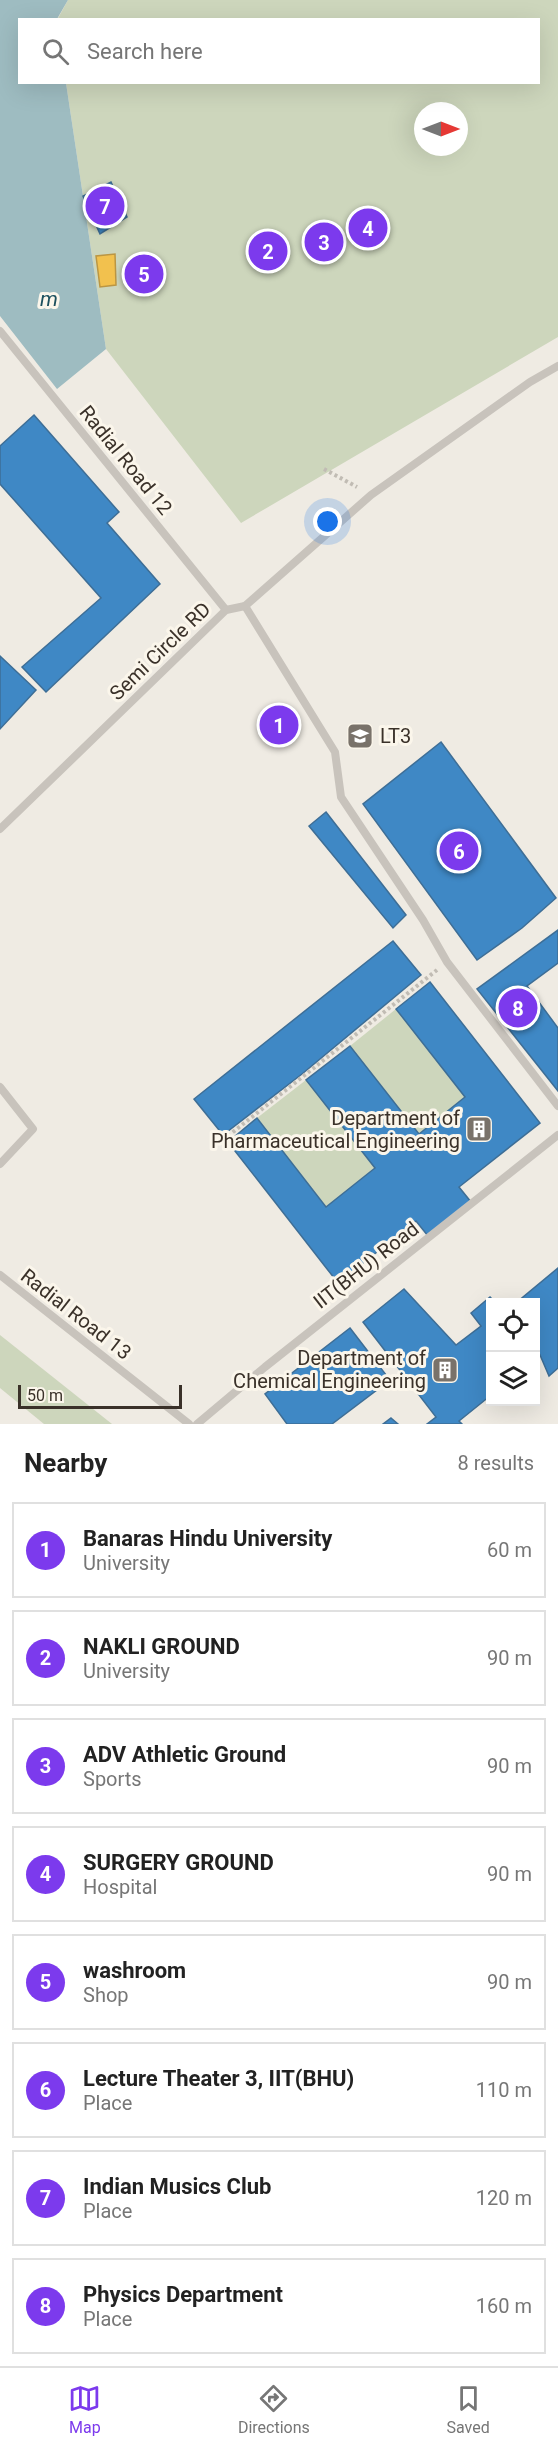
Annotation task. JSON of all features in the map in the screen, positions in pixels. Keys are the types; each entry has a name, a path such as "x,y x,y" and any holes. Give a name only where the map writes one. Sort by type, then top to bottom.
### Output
{"lane":[{"name":"Radial Road 12","path":"0,331 226,610"},
{"name":"Semi Circle RD","path":"0,829 226,610 245,606 371,495 530,382 558,366"},
{"path":"245,606 335,752 341,797 423,920 447,962 558,1106"},
{"path":"0,1087 33,1129 0,1164"},
{"name":"IIT(BHU) Road","path":"197,1424 265,1366 558,1135"},
{"name":"Radial Road 13","path":"0,1275 189,1424"}],"path":[{"path":"324,469 371,495"},
{"path":"228,1136 447,962"}],"green space":[{"path":"68,0 558,0 558,337 241,523 106,349 66,84 540,84 540,18 58,18"},
{"path":"396,1009 465,1097 419,1134 350,1046"},
{"path":"306,1080 375,1168 326,1207 257,1118"},
{"path":"0,1335 112,1424 44,1424 0,1388"}],"water":[{"name":"m","path":"0,0 68,0 58,18 18,18 18,84 66,84 106,349 57,389 0,316"}],"building: Homes":[{"path":"115,254 116,285 100,287 96,256"}],"building: Schools":[{"path":"111,182 127,217 100,234 83,196"},
{"path":"34,415 119,512 107,523 160,584 46,692 22,667 101,598 0,484 0,446"},
{"path":"0,656 36,690 0,729"},
{"path":"441,742 556,898 522,928 477,960 363,804"},
{"path":"326,812 406,915 393,928 309,826"},
{"path":"558,930 558,963 527,986 558,1028 558,1091 477,989"},
{"path":"393,941 421,975 302,1074 223,1135 194,1099"},
{"name":"Department of Pharmaceutical Engineering","path":"430,982 540,1123 459,1187 471,1202 428,1236 416,1221 338,1283 228,1142 257,1118 326,1207 375,1168 306,1080 350,1046 419,1134 465,1097 396,1009"},
{"path":"558,1268 558,1368 549,1376 540,1355 540,1298 522,1298"},
{"name":"Department of Chemical Engineering","path":"404,1289 456,1345 481,1326 471,1313 486,1300 486,1399 459,1421 462,1424 427,1424 436,1417 363,1322"},
{"path":"350,1328 390,1380 332,1424 287,1424 265,1394"},
{"name":"Department of Chemical Engineering","path":"391,1418 398,1424 383,1424"}],"place":[{"name":"Indian Musics Club","path":"105,206"},
{"name":"SURGERY GROUND","path":"368,228"},
{"name":"ADV Athletic Ground","path":"324,242"},
{"name":"NAKLI GROUND","path":"268,251"},
{"name":"washroom","path":"144,274"},
{"name":"Banaras Hindu University","path":"279,725"},
{"name":"LT3","path":"360,736"},
{"name":"Lecture Theater 3, IIT(BHU)","path":"459,851"},
{"name":"Physics Department","path":"518,1008"},
{"name":"Department of Pharmaceutical Engineering","path":"479,1129"},
{"name":"Department of Chemical Engineering","path":"445,1370"}]}
